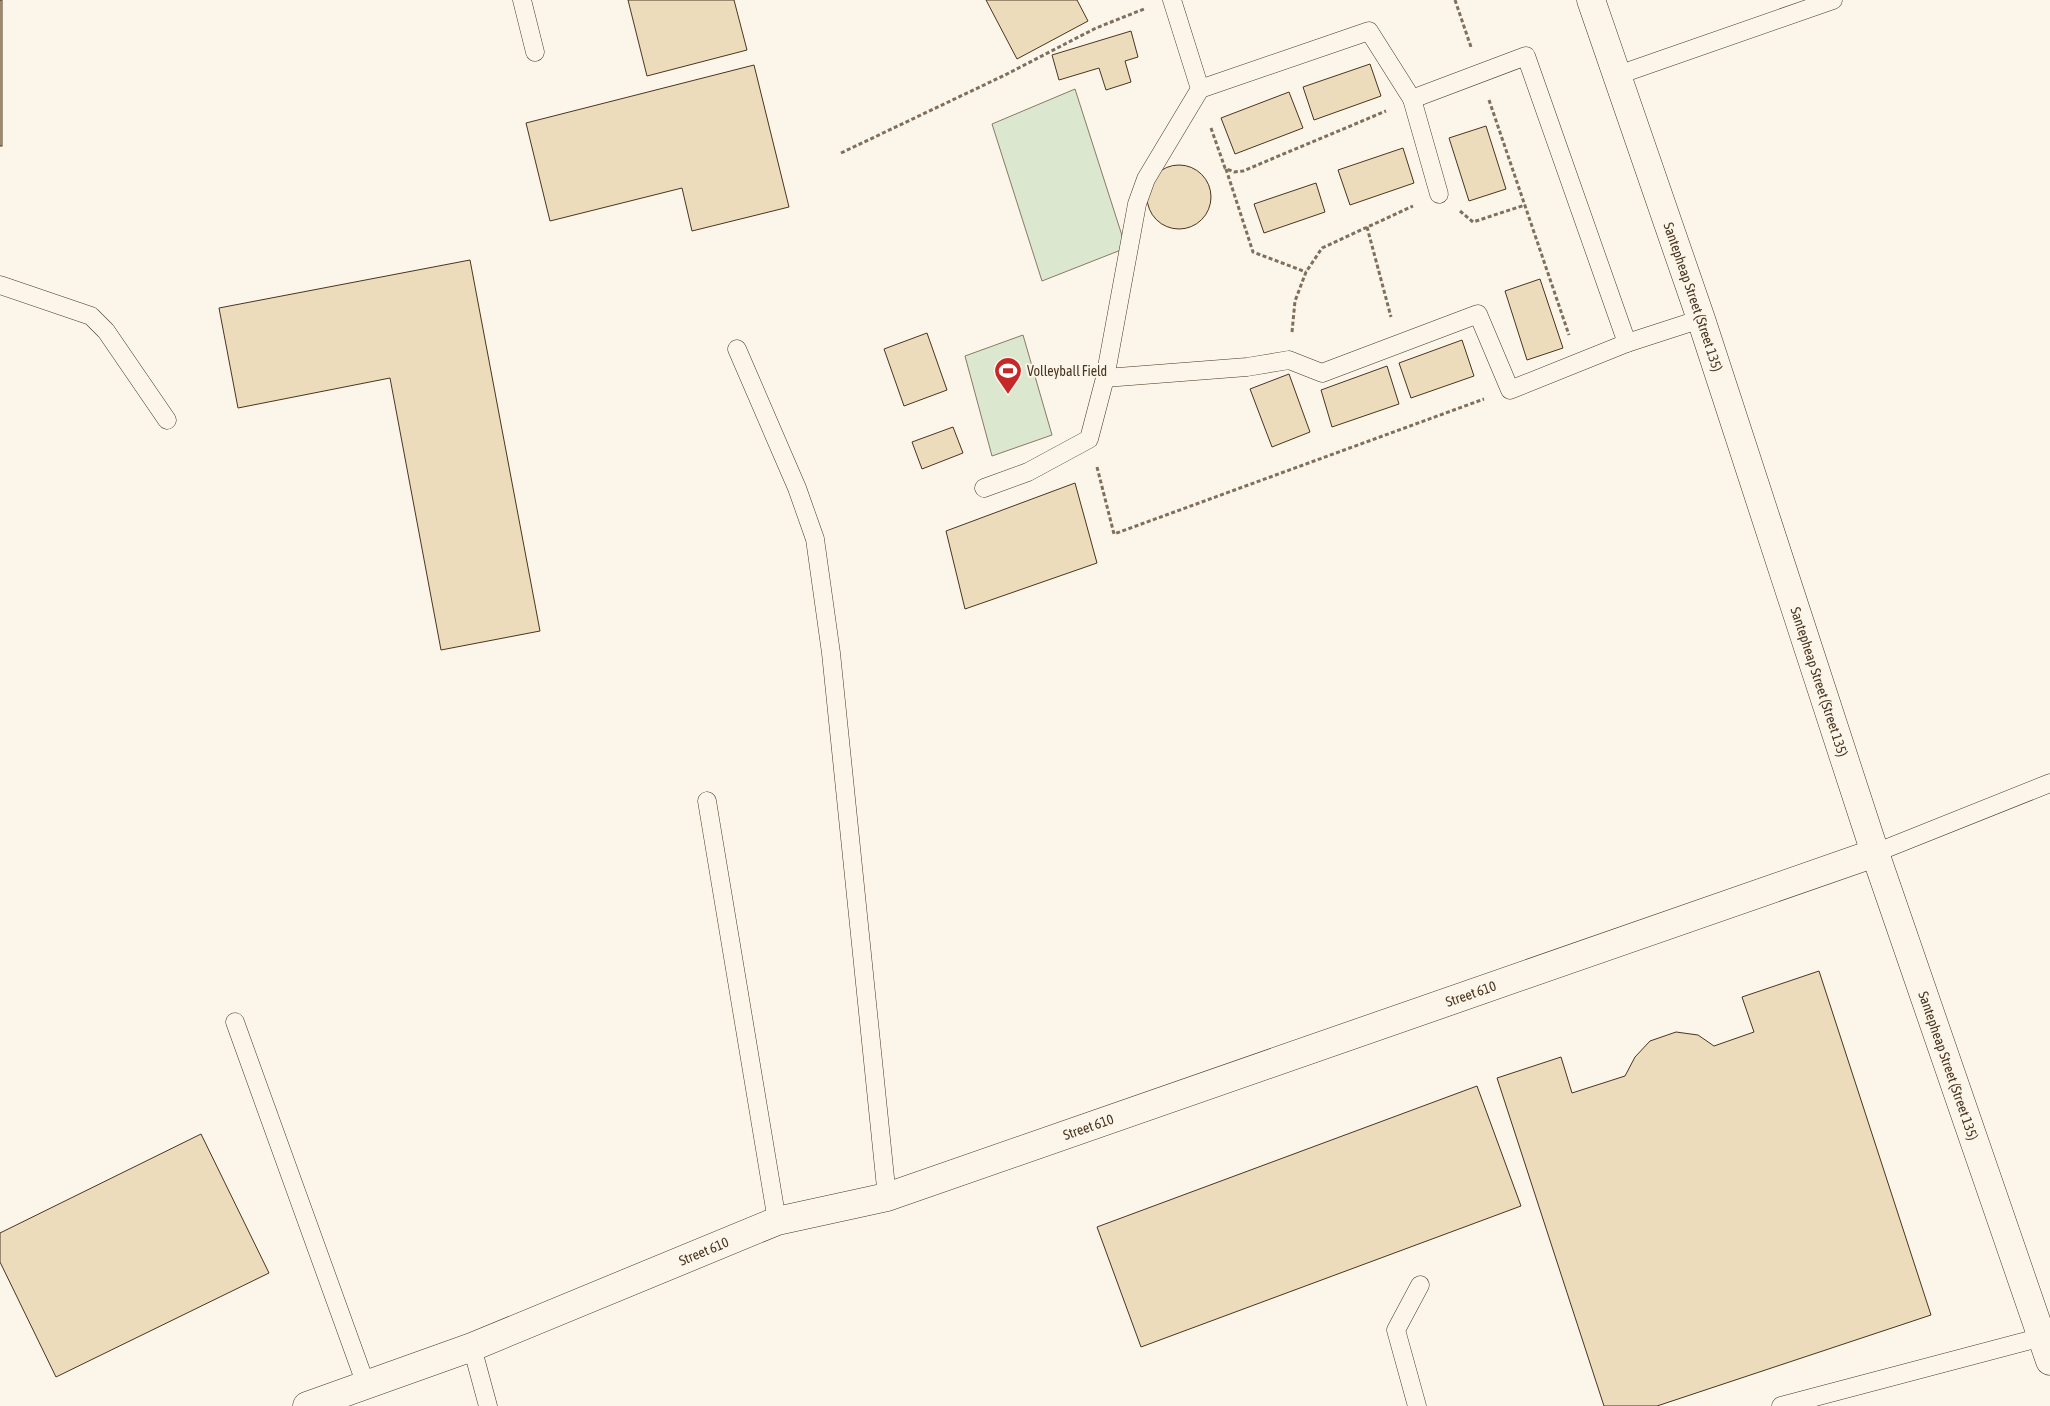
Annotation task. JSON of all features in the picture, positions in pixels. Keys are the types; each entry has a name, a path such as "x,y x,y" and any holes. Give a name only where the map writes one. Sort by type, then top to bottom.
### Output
{"street":[{"name":"Santepheap Street (Street 135)","path":"1591,0 1701,319 1875,853 2046,1349"},
{"name":"Street 610","path":"307,1406 472,1347 777,1221 887,1197 1875,853"}],"lane":[{"path":"522,0 535,52"},
{"path":"1172,0 1200,90"},
{"path":"1618,75 1833,0"},
{"path":"984,488 1028,472 1090,439 1105,378 1137,204 1146,179 1200,90 1369,31 1412,100 1439,194"},
{"path":"1412,100 1480,72 1526,56 1627,343"},
{"path":"0,285 90,316 106,331 167,420"},
{"path":"1105,378 1246,367 1289,360 1322,373 1478,314 1510,390 1627,343 1701,319"},
{"path":"737,349 796,488 815,539 831,653 887,1197"},
{"path":"1875,853 2050,783"},
{"path":"706,801 777,1221"},
{"path":"234,1022 366,1385"},
{"path":"1417,1406 1396,1330 1420,1285"},
{"path":"472,1347 488,1406"},
{"path":"1780,1406 2046,1349"}],"path":[{"path":"1455,0 1578,363"},
{"path":"841,153 1005,75 1096,28 1148,7"},
{"path":"1200,90 1253,252 1306,272"},
{"path":"1225,168 1234,172 1243,171 1412,100"},
{"path":"1289,360 1295,301 1306,272 1322,248 1439,194 1473,222 1525,205"},
{"path":"1367,227 1398,345"},
{"path":"1090,439 1114,534 1510,390"}],"green space":[{"path":"1075,89 1126,248 1042,281 992,124"},
{"name":"Volleyball Field","path":"1023,335 1052,435 992,456 965,356"}],"building":[{"path":"0,0 2,0 2,146 0,146"},
{"path":"628,0 734,0 747,50 647,76"},
{"path":"986,0 1077,0 1088,21 1017,59"},
{"path":"1131,31 1138,57 1125,61 1131,82 1106,90 1099,68 1059,80 1052,55"},
{"path":"1370,64 1381,96 1314,120 1303,87"},
{"path":"754,65 789,207 692,231 682,188 550,221 526,123"},
{"path":"1289,92 1303,128 1235,154 1221,118"},
{"path":"1486,126 1506,189 1469,201 1449,138"},
{"path":"1403,148 1414,183 1350,205 1338,170"},
{"path":"1179,165 1197,171 1205,179 1211,197 1205,215 1197,223 1179,229 1161,223 1153,215 1147,197 1153,179 1161,171"},
{"path":"1316,183 1325,212 1264,233 1254,204"},
{"path":"470,260 540,631 441,650 390,378 238,408 219,308"},
{"path":"1540,279 1563,348 1527,360 1505,291"},
{"path":"927,333 947,390 904,406 884,349"},
{"path":"1462,340 1474,376 1411,398 1399,363"},
{"path":"1387,366 1399,404 1332,427 1321,390"},
{"path":"1289,374 1310,432 1272,447 1250,389"},
{"path":"953,427 963,453 922,469 912,442"},
{"path":"1075,483 1097,563 965,609 946,531"},
{"path":"1819,971 1931,1315 1657,1406 1604,1406 1497,1078 1561,1057 1572,1093 1625,1076 1635,1057 1650,1041 1676,1032 1698,1035 1714,1046 1754,1032 1742,997"},
{"path":"1477,1086 1521,1206 1141,1347 1097,1227"},
{"path":"201,1134 269,1273 56,1377 0,1262 0,1233"}],"place":[{"name":"Volleyball Field","path":"1008,395"}]}
